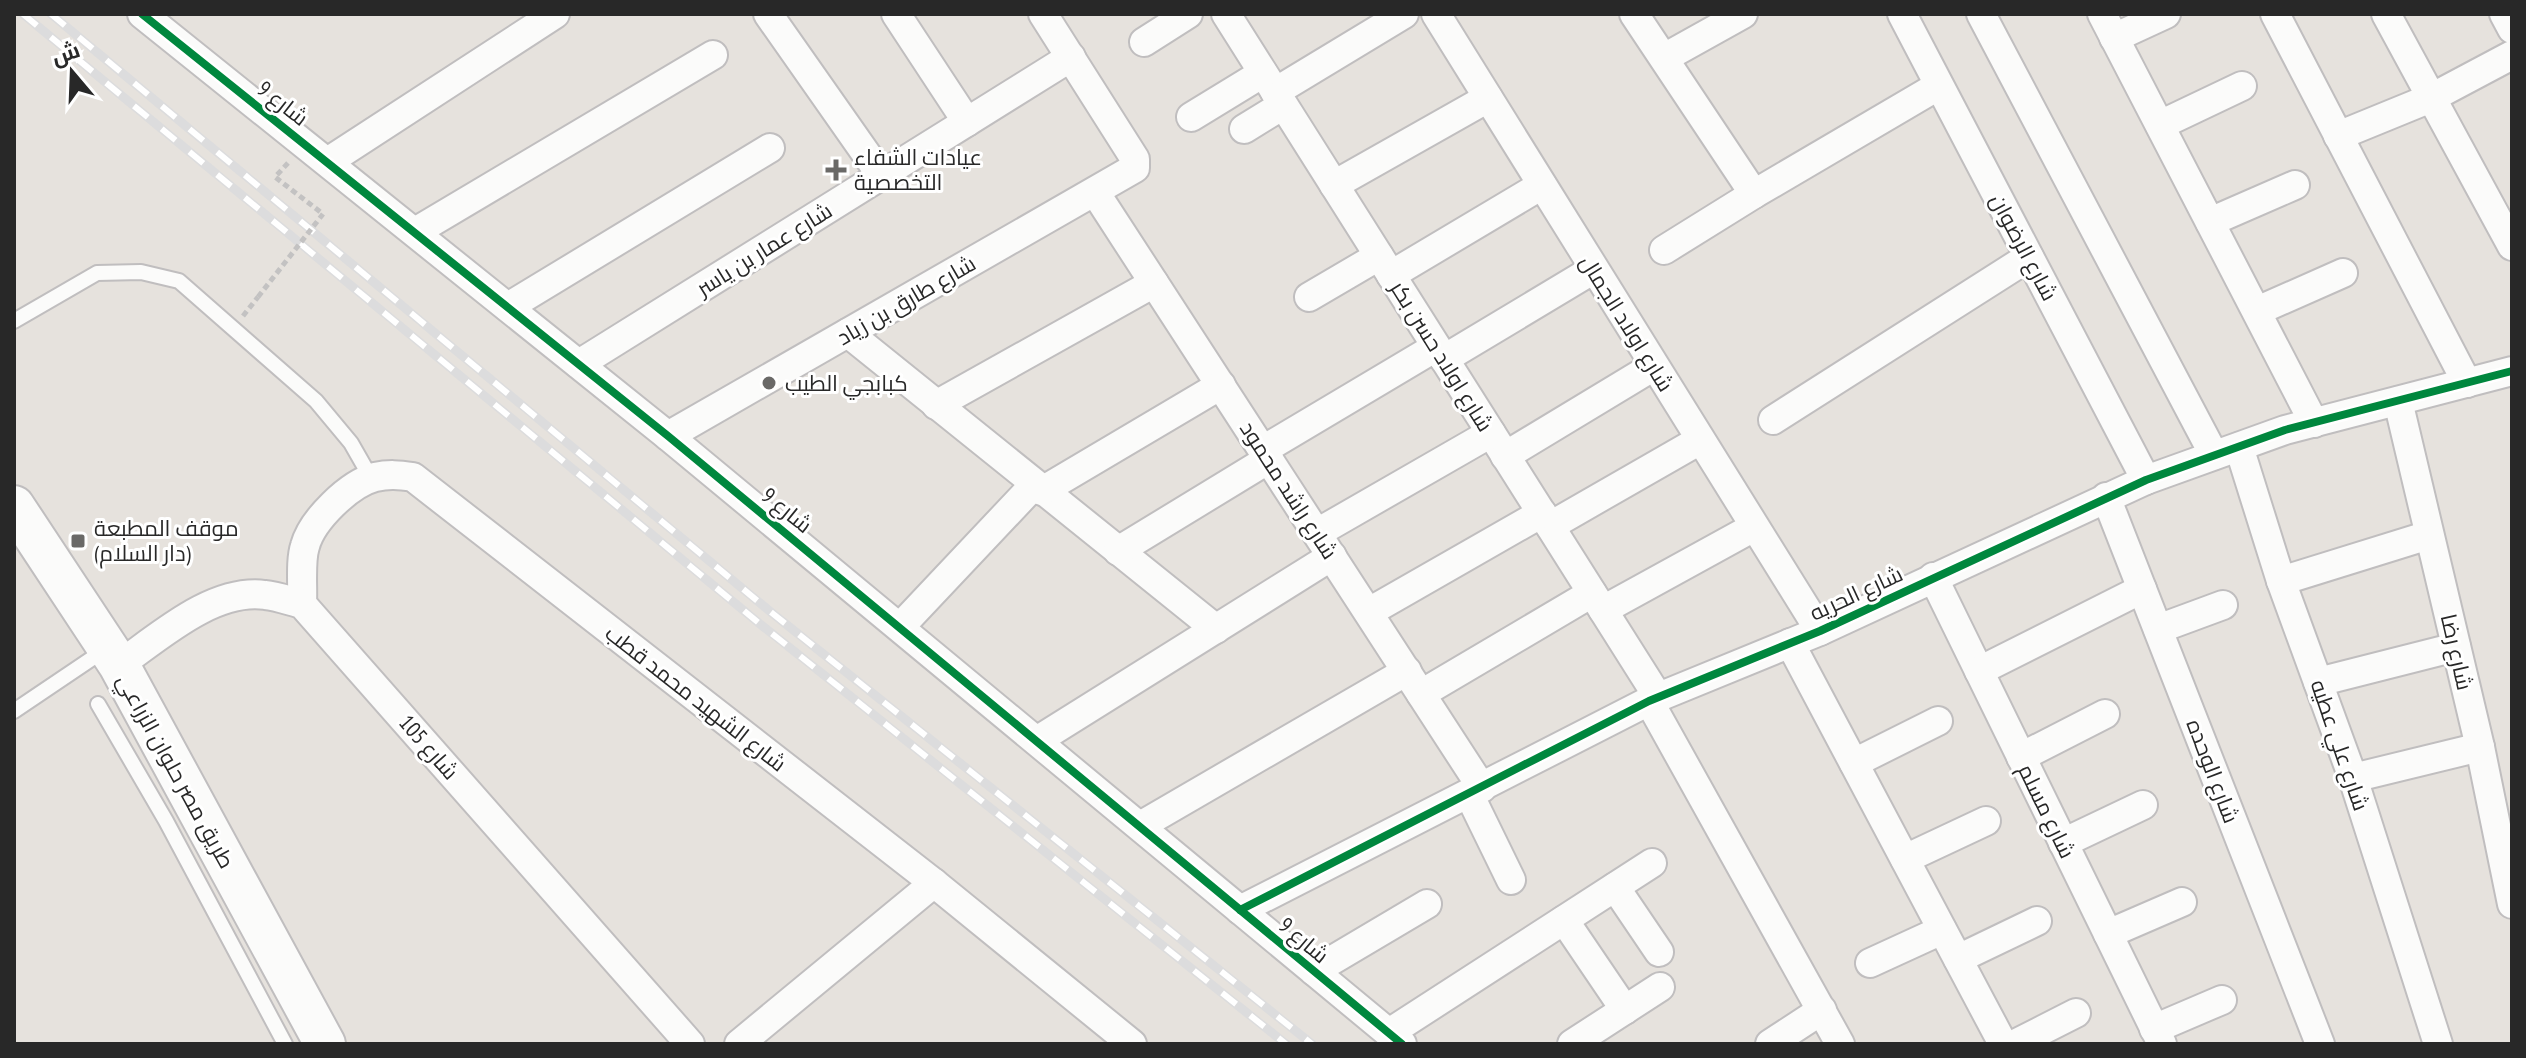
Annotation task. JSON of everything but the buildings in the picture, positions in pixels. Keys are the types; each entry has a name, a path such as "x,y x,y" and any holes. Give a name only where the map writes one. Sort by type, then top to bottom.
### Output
{"main road":[{"name":"طريق مصر حلوان الزراعي","path":"14,506 114,656 325,1044"}],"street":[{"name":"شارع 9","path":"142,14 329,161 901,626 1395,1039"},
{"path":"329,161 555,14"},
{"path":"768,14 881,175"},
{"path":"896,14 967,122"},
{"path":"1043,14 1071,57"},
{"path":"1144,42 1188,14"},
{"name":"شارع اولاد حسن بكر","path":"1226,14 1597,601 1654,699 1840,1044"},
{"path":"1191,117 1274,90 1404,14"},
{"name":"شارع اولاد الجمال","path":"1436,14 1820,631"},
{"path":"1634,14 1754,194"},
{"path":"1664,58 1743,14"},
{"name":"شارع الرضوان","path":"1902,14 2146,480"},
{"name":"شارع علي عطيه","path":"1981,14 2226,451 2281,581 2353,778 2438,1044"},
{"path":"2166,14 2108,26 2314,423"},
{"path":"2275,14 2467,383"},
{"path":"2386,14 2512,246"},
{"path":"2504,14 2512,29"},
{"path":"415,232 713,55"},
{"path":"2338,136 2431,98 2512,55"},
{"name":"شارع عمار بن ياسر","path":"579,364 1071,57"},
{"name":"شارع طارق بن زياد","path":"668,436 1135,168 1135,159 1071,57"},
{"path":"1664,250 1938,86"},
{"path":"2160,125 2242,86"},
{"path":"1244,129 1274,90"},
{"path":"1334,185 1488,98"},
{"path":"508,307 770,148"},
{"path":"1309,297 1385,265 1542,185"},
{"path":"2210,222 2295,185"},
{"name":"شارع راشد محمود","path":"1095,192 1414,682 1475,791 1511,880"},
{"path":"1773,420 2029,257"},
{"path":"1118,551 1266,454 1440,353 1594,269"},
{"path":"2257,311 2343,273"},
{"path":"936,405 1154,283"},
{"path":"848,333 1216,629"},
{"path":"1038,740 1216,629 1325,544 1498,444 1654,366"},
{"name":"شارع الحريه","path":"1240,910 1654,699 1820,631 2146,480 2314,423 2511,374"},
{"path":"901,626 1038,488 1221,385"},
{"name":"شارع رضا","path":"2398,401 2480,747 2512,904"},
{"path":"1369,612 1700,440"},
{"name":"شارع الشهيد محمد قطب","path":"371,478 393,474 413,477 934,883 1132,1044"},
{"path":"114,656 222,599 262,594 302,604 305,547 315,527 321,517 348,492 371,478"},
{"name":"شارع الوحده","path":"2106,497 2320,1044"},
{"path":"1140,826 1414,682 1754,527"},
{"path":"2281,581 2429,535"},
{"name":"شارع مسلم","path":"1933,577 2158,1037"},
{"path":"1979,671 2142,589"},
{"name":"شارع 105","path":"302,604 690,1044"},
{"path":"2158,629 2223,605"},
{"path":"1790,643 2003,1044"},
{"path":"2318,682 2456,647"},
{"path":"2021,757 2105,714"},
{"path":"1854,763 1938,721"},
{"path":"2353,778 2480,747"},
{"path":"2063,843 2143,805"},
{"path":"1905,859 1986,821"},
{"path":"1395,1039 1564,920 1652,863"},
{"path":"739,1044 934,883"},
{"path":"1615,887 1659,952"},
{"path":"2108,934 2182,902"},
{"path":"1314,971 1427,904"},
{"path":"1564,920 1625,1010"},
{"path":"1958,959 2037,921"},
{"path":"1870,963 1942,930"},
{"path":"1572,1044 1660,987"},
{"path":"2158,1037 2222,1000"},
{"path":"1770,1044 1822,1010"},
{"path":"2015,1044 2076,1013"}],"lane":[{"path":"14,321 97,273 141,272 179,281 316,401 351,443 371,478"},
{"path":"14,711 114,656"},
{"path":"98,704 166,821 285,1044"}],"path":[{"path":"258,297 323,214 275,177 291,160"}],"railway":[{"path":"23,14 760,624 1286,1044"},
{"path":"51,14 772,613 1312,1044"}],"cycle path":[{"path":"142,14 668,436 1402,1044"},
{"path":"1240,910 1649,701 1820,631 2146,480 2285,430 2512,371"}],"place":[{"name":"عيادات الشفاء التخصصية","path":"836,170"},
{"name":"كبابجي الطيب","path":"769,383"},
{"name":"موقف المطبعة (دار السلام)","path":"78,541"}]}
